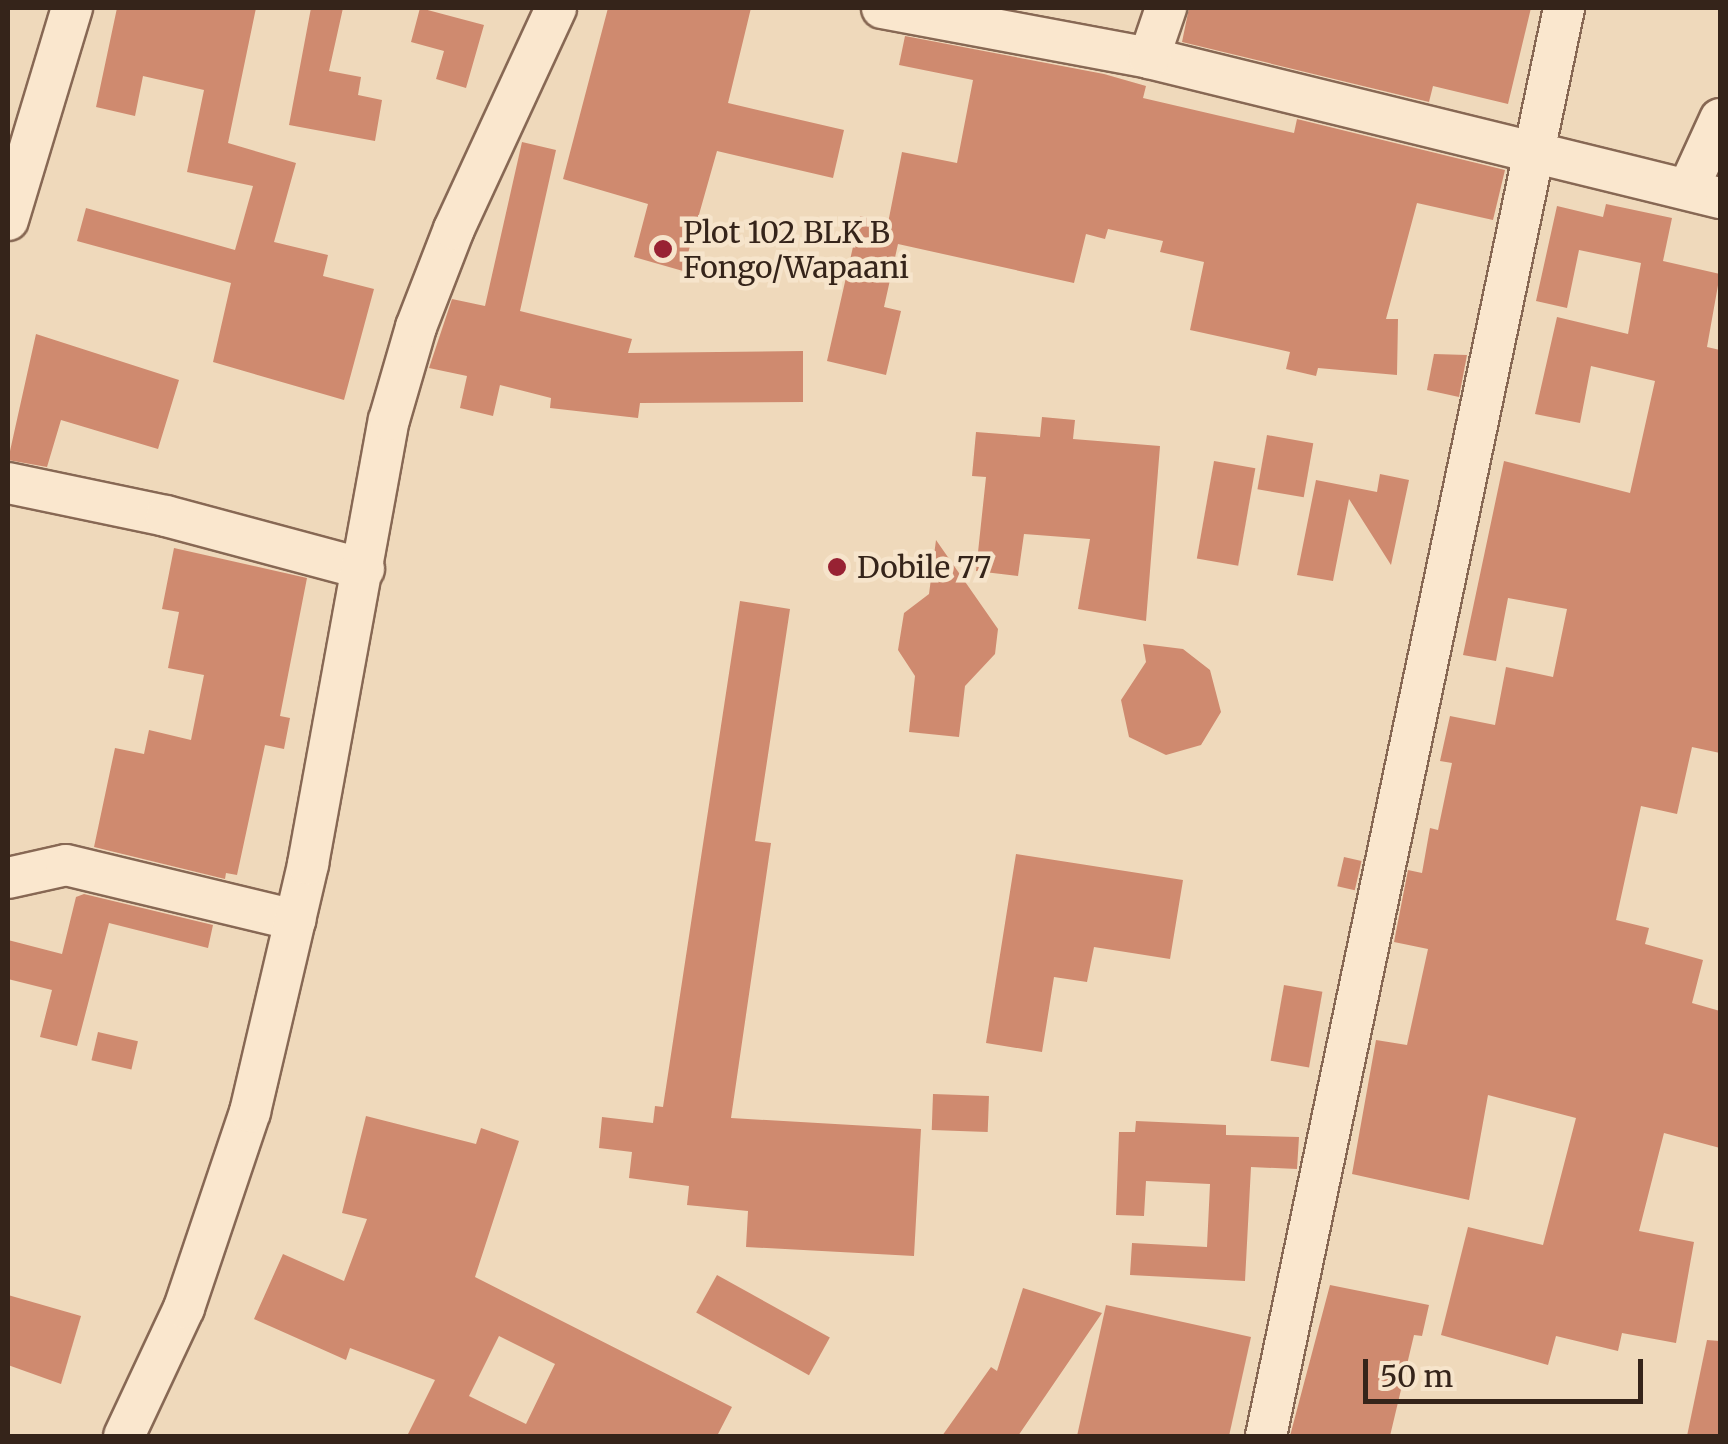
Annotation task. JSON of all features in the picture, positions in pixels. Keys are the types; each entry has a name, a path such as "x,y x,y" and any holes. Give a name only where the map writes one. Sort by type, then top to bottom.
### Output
{"street":[{"path":"8,220 72,8"},
{"path":"124,1436 184,1308 250,1112 296,920 389,420 416,327 454,229 556,8"},
{"path":"882,8 1149,58 1536,148 1704,194 1720,119"},
{"path":"1149,58 1166,8"},
{"path":"1266,1436 1564,8"},
{"path":"8,483 166,516 364,570"},
{"path":"8,878 66,865 296,920"}],"building":[{"path":"117,8 256,8 228,143 296,163 274,242 328,255 323,276 374,289 344,400 213,362 231,283 77,241 86,208 235,250 253,186 187,172 204,90 143,76 135,116 96,107"},
{"path":"311,8 343,8 329,71 361,77 358,95 382,100 375,141 289,125"},
{"path":"420,8 484,25 466,88 436,79 444,51 411,42"},
{"path":"608,8 751,8 728,103 844,130 833,178 717,151 683,271 634,257 648,204 563,179"},
{"path":"1189,8 1531,8 1508,104 1433,86 1429,102 1182,42"},
{"path":"905,36 1104,74 1146,86 1143,98 1294,133 1297,119 1505,170 1493,220 1417,203 1386,319 1398,319 1397,375 1318,368 1316,376 1286,369 1290,352 1190,330 1204,262 1160,252 1163,241 1108,229 1105,239 1086,234 1074,283 898,244 884,307 901,311 886,375 827,361 860,216 888,223 902,152 957,163 973,80 899,65"},
{"path":"522,142 556,150 520,311 632,339 628,353 803,351 803,402 640,403 638,418 550,408 551,398 500,385 493,416 460,408 467,376 429,368 452,299 485,306"},
{"path":"1606,204 1672,218 1663,261 1720,274 1707,347 1720,350 1720,753 1692,747 1677,814 1641,806 1616,920 1649,928 1645,944 1703,960 1692,1003 1720,1011 1720,1148 1664,1133 1639,1231 1694,1242 1676,1343 1622,1333 1618,1351 1556,1336 1548,1365 1441,1335 1468,1227 1543,1245 1576,1118 1488,1095 1469,1200 1352,1174 1376,1040 1407,1045 1428,949 1394,942 1408,870 1422,873 1430,828 1438,830 1452,763 1440,761 1450,716 1495,725 1506,667 1553,677 1567,609 1508,598 1496,661 1463,655 1504,461 1630,493 1655,381 1591,366 1580,423 1535,414 1557,317 1628,334 1641,263 1579,250 1567,308 1536,301 1557,206 1603,217"},
{"path":"36,334 179,380 158,449 61,420 47,467 8,460"},
{"path":"1434,354 1467,355 1459,397 1427,390"},
{"path":"1042,417 1075,420 1073,439 1160,446 1146,621 1078,609 1090,539 1024,534 1018,576 976,571 986,477 972,476 976,432 1040,437"},
{"path":"1267,435 1313,443 1304,497 1257,489"},
{"path":"1214,461 1255,468 1238,566 1197,558"},
{"path":"1380,474 1409,480 1391,565 1349,499 1333,581 1297,575 1316,480 1377,492"},
{"path":"936,540 998,629 995,654 965,686 959,737 909,732 915,676 898,650 904,613 929,594"},
{"path":"174,548 307,578 280,716 290,718 284,749 265,745 237,875 226,873 225,879 94,847 115,748 144,754 149,730 191,740 204,675 168,668 179,612 162,609"},
{"path":"740,601 790,609 755,841 771,843 731,1118 921,1129 914,1256 746,1247 748,1211 687,1205 689,1186 629,1178 632,1152 599,1148 602,1117 653,1123 655,1106 663,1107"},
{"path":"1143,644 1183,649 1210,670 1221,712 1201,745 1166,755 1129,737 1121,700 1146,662"},
{"path":"1016,854 1183,880 1170,959 1094,947 1087,982 1054,977 1042,1052 986,1043"},
{"path":"1344,857 1362,861 1355,890 1337,886"},
{"path":"84,894 213,925 208,948 109,923 77,1046 40,1037 52,990 8,979 8,940 62,954 76,897"},
{"path":"1284,985 1322,992 1309,1068 1271,1061"},
{"path":"98,1032 138,1041 131,1069 91,1060"},
{"path":"933,1094 989,1096 988,1132 932,1130"},
{"path":"366,1116 476,1144 481,1128 519,1141 475,1277 732,1407 717,1436 407,1436 435,1380 350,1348 346,1360 254,1319 283,1254 344,1281 367,1219 342,1213","holes":["499,1336 555,1364 526,1424 469,1396"]},
{"path":"1136,1121 1226,1125 1226,1135 1299,1137 1297,1169 1251,1167 1245,1281 1130,1275 1132,1243 1207,1247 1210,1184 1146,1181 1144,1216 1116,1215 1119,1132 1135,1132"},
{"path":"717,1275 830,1338 809,1375 696,1313"},
{"path":"1330,1285 1429,1305 1422,1336 1414,1335 1390,1436 1290,1436"},
{"path":"1023,1288 1102,1313 1018,1436 942,1436 991,1367 997,1371"},
{"path":"8,1295 81,1316 61,1384 8,1365"},
{"path":"1106,1305 1251,1337 1229,1436 1077,1436"},
{"path":"1707,1340 1720,1341 1720,1436 1687,1436"}],"place":[{"name":"Plot 102 BLK B Fongo/Wapaani","path":"663,249"},
{"name":"Dobile 77","path":"837,567"}]}
